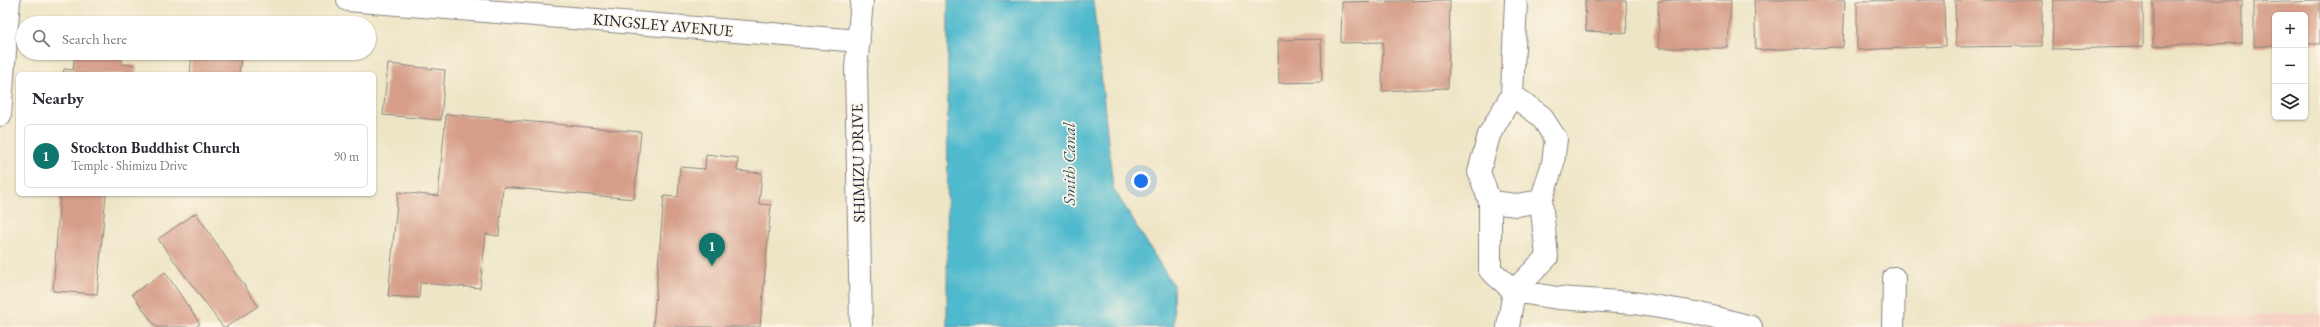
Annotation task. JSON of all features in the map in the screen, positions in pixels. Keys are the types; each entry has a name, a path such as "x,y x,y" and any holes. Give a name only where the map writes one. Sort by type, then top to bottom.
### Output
{"street":[{"path":"0,115 9,0"},
{"name":"KINGSLEY AVENUE","path":"348,0 859,41"},
{"name":"SHIMIZU DRIVE","path":"861,327 856,68 862,0"},
{"path":"1516,0 1512,95 1489,135 1479,172 1490,202 1490,270 1514,291 1558,298 1634,303 1696,313 1751,327"},
{"path":"1508,327 1514,291 1547,257 1541,201 1553,163 1556,139 1541,116 1512,95"},
{"path":"1490,202 1517,205 1541,201"},
{"path":"1894,278 1894,327"}],"shaded area":[{"path":"2320,313 2320,327 1999,327 1999,323 2088,322 2100,319"}],"water":[{"name":"Smith Canal","path":"948,0 1093,0 1113,188 1173,285 1174,327 947,327"}],"building":[{"path":"1450,0 1448,88 1382,91 1383,42 1341,43 1342,2"},
{"path":"1585,0 1626,0 1627,33 1586,31"},
{"path":"1731,0 1728,48 1659,48 1658,1"},
{"path":"1754,0 1845,0 1843,47 1756,50"},
{"path":"1944,0 1945,46 1857,50 1857,1"},
{"path":"1955,0 2042,0 2042,46 1956,47"},
{"path":"2054,0 2143,0 2143,47 2052,49"},
{"path":"2153,0 2242,0 2242,43 2153,46"},
{"path":"2320,0 2320,44 2308,44 2308,12 2272,12 2272,46 2254,46 2254,2"},
{"path":"1321,39 1322,82 1279,83 1278,40"},
{"path":"74,60 122,60 122,64 136,65 135,72 63,72 64,69 73,70"},
{"path":"191,60 241,60 239,72 190,72"},
{"path":"388,64 445,70 441,120 383,115"},
{"path":"446,114 641,132 634,199 503,187 499,236 486,234 480,288 420,283 419,298 388,296 398,192 438,196"},
{"path":"706,154 738,158 737,171 762,173 759,204 771,205 760,327 653,327 664,196 678,197 680,167 705,169"},
{"path":"60,196 106,196 97,294 53,291"},
{"path":"196,213 258,306 226,327 223,327 158,239"},
{"path":"165,272 200,324 195,327 156,327 132,294"}],"place":[{"name":"Stockton Buddhist Church","path":"712,266"}]}
